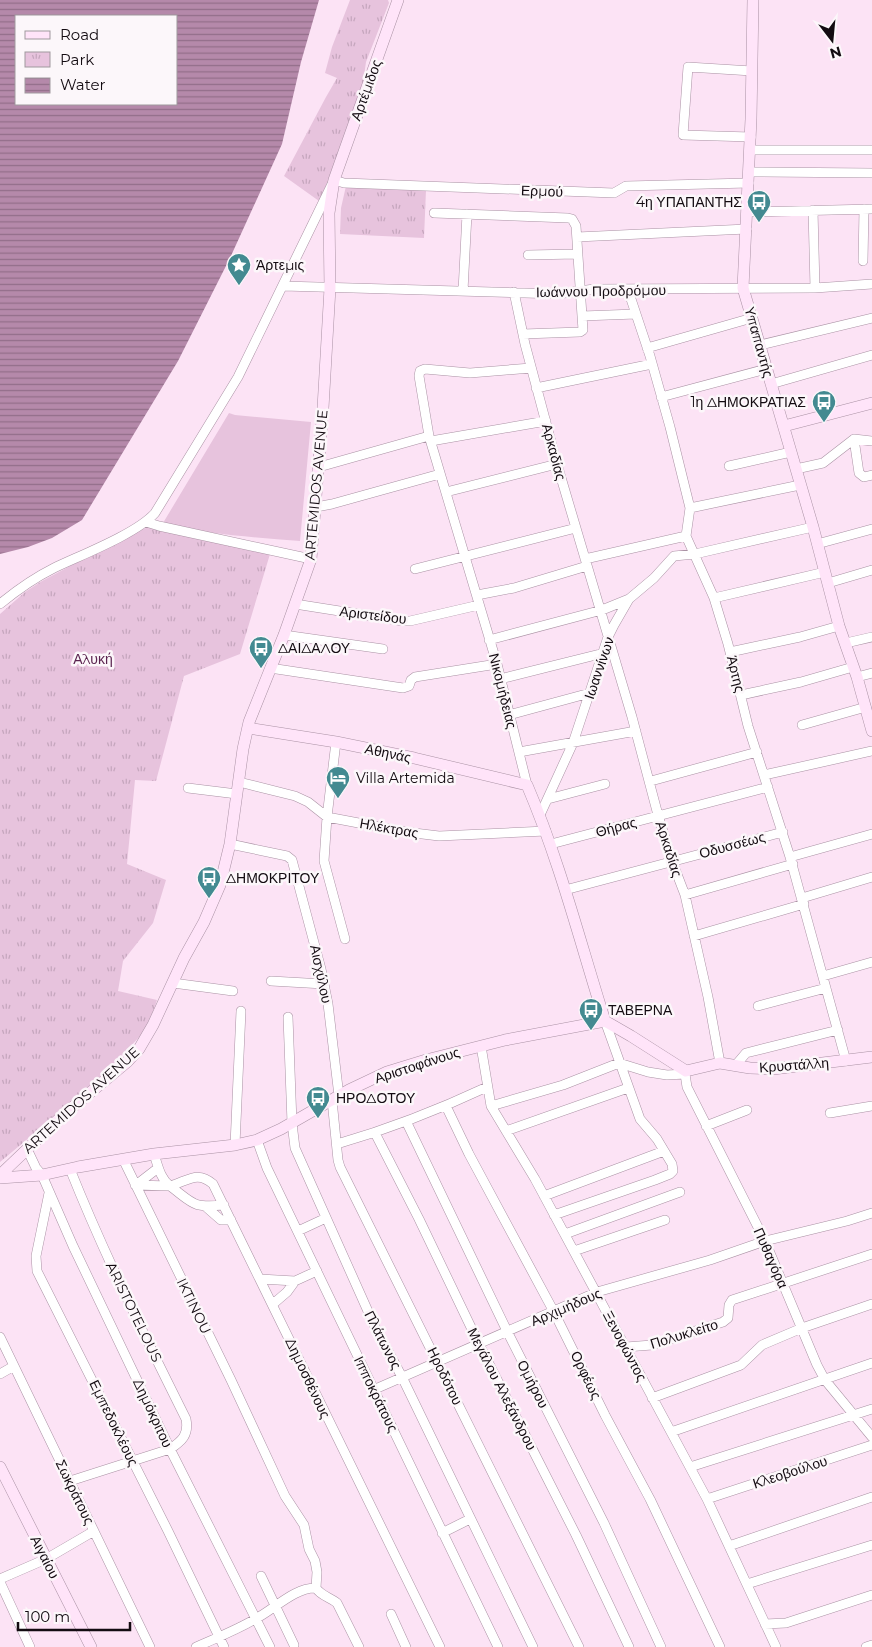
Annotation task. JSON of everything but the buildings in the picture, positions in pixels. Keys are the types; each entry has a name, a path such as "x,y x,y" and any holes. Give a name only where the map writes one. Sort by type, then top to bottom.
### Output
{"street":[{"name":"Αρτέμιδος","path":"334,180 398,0"},
{"name":"Υπαπαντής","path":"753,0 748,212 743,288 813,527 839,626 868,710 872,731"},
{"path":"750,137 683,135 688,67 752,71"},
{"path":"750,150 872,150"},
{"name":"Ερμού","path":"334,180 344,183 614,193 626,186 749,177 872,172"},
{"path":"0,604 39,576 118,538 146,522 157,510 238,377 334,180"},
{"name":"ARTEMIDOS AVENUE","path":"0,1176 62,1116 112,1075 136,1052 153,1025 184,958 210,911 224,873 248,728 311,559 330,288 329,212 334,180"},
{"path":"748,212 868,209 862,261"},
{"path":"813,210 815,288"},
{"path":"434,213 568,218 575,222 583,330 581,332 523,334"},
{"path":"463,291 468,214"},
{"path":"577,237 747,229"},
{"path":"528,255 577,254"},
{"name":"Ιωάννου Προδρόμου","path":"283,286 558,294 594,289 815,288 872,284"},
{"path":"477,595 514,588 586,563 686,536 690,508 652,364 628,290"},
{"name":"Αρκαδίας","path":"514,292 531,368 557,464 602,610 658,815 684,895 708,997 720,1064"},
{"path":"582,316 636,314"},
{"path":"647,348 752,318"},
{"path":"760,345 872,318"},
{"path":"771,384 872,355"},
{"path":"536,388 652,364"},
{"name":"Νικομήδειας","path":"531,368 470,373 422,370 419,376 430,439 497,664 527,785 551,844 605,1021"},
{"path":"661,397 766,368"},
{"path":"784,426 872,403"},
{"path":"319,466 430,439 546,421"},
{"path":"854,439 859,473 864,477 872,475"},
{"path":"796,470 823,462 854,439 872,441"},
{"path":"729,466 791,452"},
{"path":"446,492 557,464"},
{"path":"316,507 440,474"},
{"path":"690,508 800,484"},
{"path":"146,522 311,559"},
{"path":"674,556 695,554 813,527"},
{"path":"415,569 576,528"},
{"path":"817,544 872,529"},
{"name":"Άρτης","path":"686,536 714,598 730,652 748,726 783,832 803,901 846,1061"},
{"name":"Ιωαννίνων","path":"540,815 573,743 608,637 629,599 654,578 674,556 686,536"},
{"path":"714,598 872,570"},
{"path":"489,640 602,610 629,599"},
{"name":"Αριστείδου","path":"295,604 403,621 479,605"},
{"path":"730,652 839,626"},
{"path":"284,635 384,649"},
{"path":"846,643 872,637"},
{"path":"500,679 604,653"},
{"path":"270,668 403,688 407,687 415,677 497,664"},
{"path":"741,695 855,672 872,673"},
{"path":"509,715 590,693"},
{"path":"802,725 868,710"},
{"name":"Αθηνάς","path":"248,728 336,742 414,758 527,785"},
{"path":"518,752 636,731"},
{"path":"336,742 324,861 345,939"},
{"path":"764,775 872,751"},
{"path":"650,781 757,752"},
{"name":"Ηλέκτρας","path":"240,782 295,796 308,802 328,817 406,832 439,836 546,831"},
{"path":"548,799 605,784"},
{"name":"Θήρας","path":"551,844 768,787"},
{"path":"188,788 237,794"},
{"name":"Οδυσσέως","path":"565,890 783,832"},
{"path":"684,895 872,834"},
{"name":"Αισχύλου","path":"230,844 287,856 292,860 324,984 333,1040 335,1098"},
{"path":"694,936 872,877"},
{"path":"823,976 872,962"},
{"path":"271,981 324,984"},
{"path":"173,983 233,991"},
{"path":"758,1006 826,988"},
{"path":"235,1145 241,1011"},
{"name":"Πλάτωνος","path":"288,1017 292,1122 295,1148 375,1327 402,1377 533,1647"},
{"path":"554,1215 670,1174 673,1171 672,1164 657,1139 641,1120 605,1021"},
{"path":"605,1021 685,1072"},
{"name":"Αριστοφάνους","path":"0,1176 42,1175 123,1159 235,1145 257,1140 388,1072 481,1046 605,1021"},
{"path":"735,1066 746,1053 838,1030"},
{"name":"Ξενοφώντος","path":"481,1046 491,1106 565,1234 707,1499 776,1647"},
{"name":"Κρυστάλλη","path":"685,1072 720,1064 773,1069 872,1057"},
{"path":"491,1106 563,1084 619,1063 648,1072 668,1075 685,1072"},
{"name":"Πυθαγόρα","path":"685,1072 686,1087 765,1241 817,1365 825,1380 872,1437"},
{"path":"337,1144 375,1133 446,1106 487,1087"},
{"path":"506,1131 628,1088"},
{"name":"Ηροδότου","path":"335,1098 340,1167 579,1647"},
{"name":"Ορφέως","path":"446,1106 469,1154 554,1312 605,1415 650,1499 720,1647"},
{"path":"830,1113 872,1106"},
{"path":"706,1126 747,1110"},
{"name":"Ομήρου","path":"406,1121 507,1331 604,1523 660,1647"},
{"name":"Μεγάλου Αλεξάνδρου","path":"375,1133 576,1535 629,1647"},
{"name":"Ιπποκράτους","path":"257,1140 267,1168 498,1647"},
{"name":"Δημόκριτου","path":"27,1149 36,1168 42,1175 170,1449 270,1647"},
{"path":"544,1196 664,1151"},
{"path":"154,1154 158,1168 165,1181 190,1202 205,1206 224,1205"},
{"name":"IKTINOU","path":"123,1159 284,1496 304,1525 309,1549 313,1555 316,1567 316,1588"},
{"path":"135,1185 158,1168"},
{"name":"ARISTOTELOUS","path":"70,1169 86,1211 122,1289 186,1419 187,1434 183,1440 170,1449"},
{"name":"Δημοσθένους","path":"170,1186 203,1176 213,1184 440,1647"},
{"path":"135,1185 170,1186"},
{"path":"565,1234 680,1192"},
{"name":"Εμπεδοκλέους","path":"49,1193 40,1229 36,1267 224,1647"},
{"path":"205,1206 220,1220 231,1220"},
{"name":"Αρχιμήδους","path":"373,1390 596,1292 710,1260 765,1241 872,1213"},
{"path":"298,1231 326,1218"},
{"path":"574,1251 665,1220"},
{"name":"Πολυκλείτο","path":"626,1347 652,1345 723,1322 728,1318 728,1306 732,1300 872,1254"},
{"path":"260,1279 295,1281 317,1271"},
{"path":"273,1304 287,1292 295,1281"},
{"path":"652,1398 741,1365 761,1345 802,1328 872,1304"},
{"name":"Σωκράτους","path":"0,1337 150,1647"},
{"path":"671,1432 872,1363"},
{"path":"0,1374 14,1366"},
{"path":"690,1467 872,1409"},
{"name":"Κλεοβούλου","path":"707,1499 872,1445"},
{"path":"70,1481 170,1449"},
{"name":"Αιγαίου","path":"0,1466 91,1647"},
{"path":"729,1546 872,1496"},
{"path":"442,1532 470,1519"},
{"path":"30,1647 0,1580 46,1559 94,1531"},
{"path":"747,1584 872,1545"},
{"path":"261,1576 294,1645"},
{"path":"196,1647 256,1619 299,1592 316,1588 321,1594 333,1600 341,1609 359,1647"},
{"path":"765,1624 786,1623 872,1595"},
{"path":"391,1614 406,1647"},
{"path":"866,1647 872,1645"}],"green space":[{"path":"350,0 388,0 389,3 366,62 363,83 340,154 319,201 284,176 337,78 325,73 332,47"},
{"path":"346,186 426,190 424,238 340,234 341,208"},
{"path":"229,413 311,422 300,541 214,533 163,523"},
{"name":"Αλυκή","path":"150,527 270,554 240,654 184,676 156,781 135,780 127,864 166,880 153,923 123,961 118,991 157,1000 147,1029 97,1081 0,1162 0,614 25,592 42,581 138,530"}],"water":[{"path":"0,0 319,0 301,62 282,144 230,258 178,361 82,520 52,538 28,547 0,554"}],"place":[{"name":"4η ΥΠΑΠΑΝΤΗΣ","path":"759,223"},
{"name":"Άρτεμις","path":"239,286"},
{"name":"1η ΔΗΜΟΚΡΑΤΙΑΣ","path":"824,423"},
{"name":"ΔΑΙΔΑΛΟΥ","path":"261,669"},
{"name":"Villa Artemida","path":"338,799"},
{"name":"ΔΗΜΟΚΡΙΤΟΥ","path":"209,899"},
{"name":"ΤΑΒΕΡΝΑ","path":"591,1031"},
{"name":"ΗΡΟΔΟΤΟΥ","path":"318,1119"}]}
